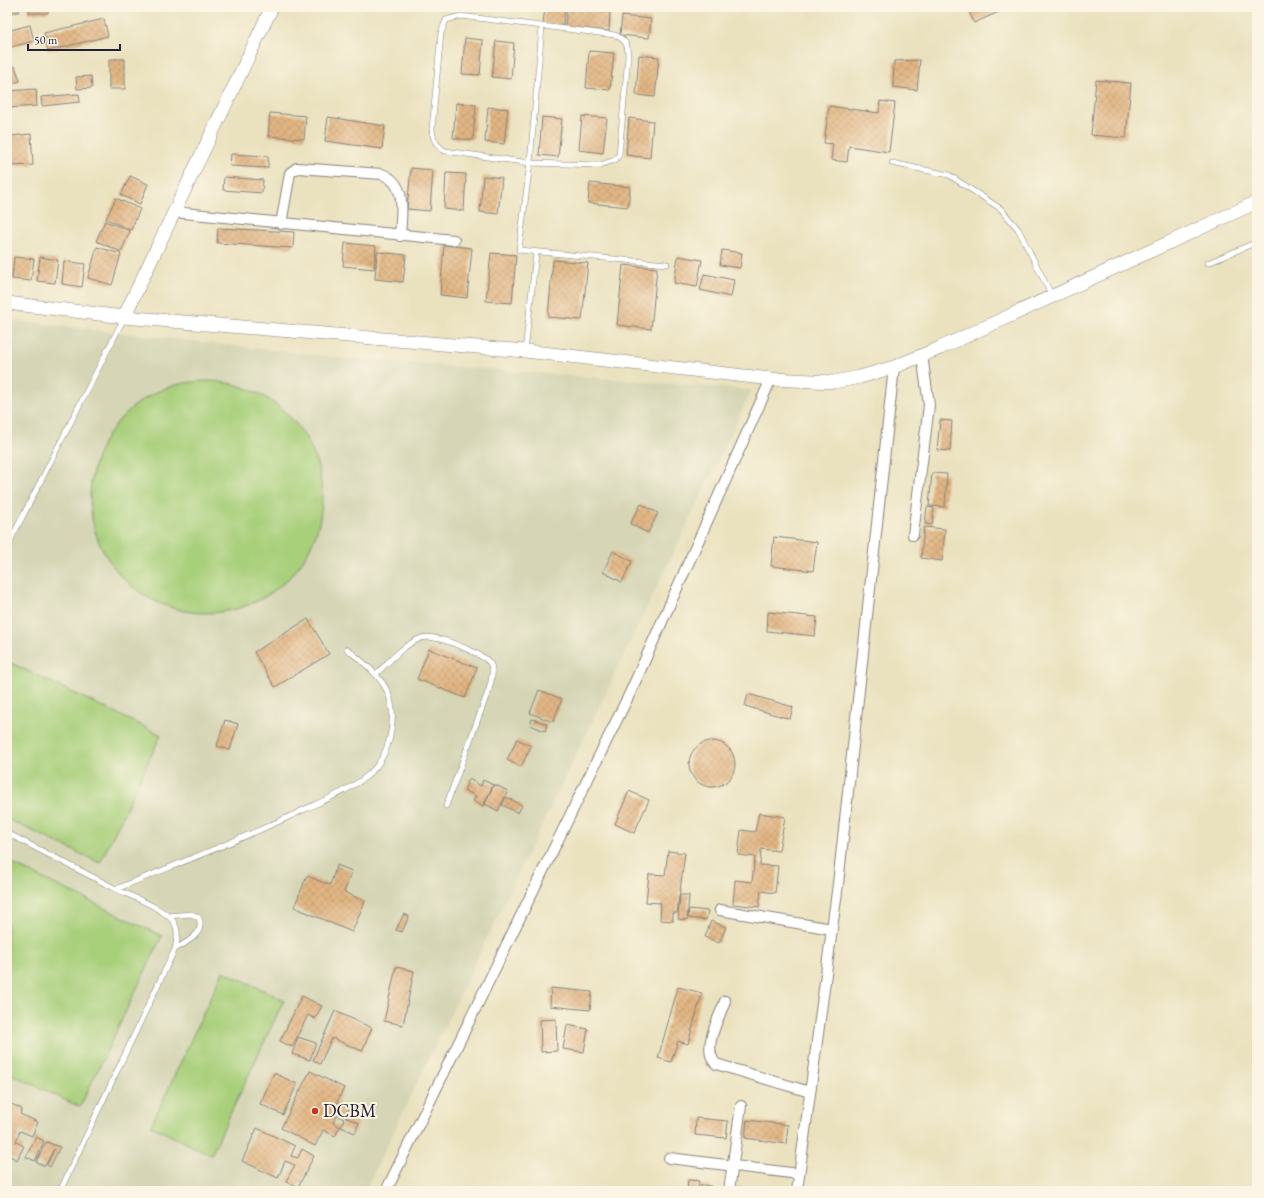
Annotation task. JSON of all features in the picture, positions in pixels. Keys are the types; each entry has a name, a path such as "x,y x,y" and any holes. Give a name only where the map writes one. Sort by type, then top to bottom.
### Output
{"street":[{"path":"124,317 272,7"},
{"path":"281,224 290,173 297,168 382,174 391,178 396,184 402,197 400,236"},
{"path":"7,303 124,317 525,351 771,379 834,382 860,377 894,367 1257,202"},
{"path":"174,212 400,236 454,240"},
{"path":"913,535 929,405 922,355"},
{"path":"797,1191 832,929 894,367"},
{"path":"386,1191 630,693 771,379"},
{"path":"720,910 832,929"},
{"path":"725,1001 710,1045 710,1057 716,1064 810,1092"},
{"path":"729,1191 741,1106"},
{"path":"669,1158 799,1174"}],"lane":[{"path":"461,16 615,35 624,39 628,45 619,155 615,160 600,165 530,163 445,151 438,146 433,139 432,129 442,33 446,20 461,16"},
{"path":"542,27 530,163 519,250 667,264"},
{"path":"892,162 949,175 1001,209 1018,229 1052,296"},
{"path":"1208,263 1257,242"},
{"path":"525,351 536,252"},
{"path":"7,547 124,317"},
{"path":"376,674 405,647 414,641 427,637 443,640 484,657 490,663 493,672 489,689 446,806"},
{"path":"116,889 283,820 341,792 368,775 383,755 390,738 393,720 388,692 376,674 347,649"},
{"path":"7,833 167,916 175,924 177,940 175,949 60,1191"},
{"path":"167,916 192,914 199,918 201,924 198,932 175,949"}],"shaded area":[{"path":"7,320 334,357 752,390 365,1191 7,1191"}],"green space":[{"path":"206,381 229,383 261,395 280,407 296,423 308,442 317,463 320,474 322,497 320,520 308,552 296,571 280,587 261,599 240,608 229,611 206,613 183,611 151,599 132,587 116,571 104,552 95,531 92,520 90,497 92,474 104,442 116,423 132,407 151,395 172,386 183,383"},
{"path":"7,661 161,735 100,863 7,819"},
{"path":"7,861 162,936 80,1107 7,1072"},
{"path":"223,971 284,1000 211,1155 151,1126"}],"building":[{"path":"7,7 19,7 19,12 7,12"},
{"path":"29,7 48,7 48,13 29,13"},
{"path":"545,7 565,7 563,26 543,24"},
{"path":"967,7 1002,7 1003,10 974,23"},
{"path":"567,8 610,12 609,31 565,27"},
{"path":"622,16 651,19 649,38 620,35"},
{"path":"104,19 108,36 48,51 44,33"},
{"path":"30,25 34,41 7,48 7,31"},
{"path":"465,38 483,40 480,75 462,74"},
{"path":"496,41 514,43 511,79 492,77"},
{"path":"589,51 614,53 610,90 586,88"},
{"path":"639,55 659,57 655,97 636,95"},
{"path":"109,59 125,59 125,89 109,89"},
{"path":"920,60 917,90 893,87 894,61"},
{"path":"15,66 20,81 7,85 7,69"},
{"path":"91,76 92,88 77,89 76,77"},
{"path":"1096,80 1131,83 1126,138 1091,135"},
{"path":"36,89 37,106 7,108 7,91"},
{"path":"79,94 80,102 42,106 41,97"},
{"path":"880,101 895,103 889,152 849,146 847,162 831,160 833,144 824,143 829,106 879,113"},
{"path":"456,103 476,105 473,140 453,138"},
{"path":"488,107 508,109 504,144 485,142"},
{"path":"270,113 306,116 304,139 268,136"},
{"path":"582,116 607,118 603,153 579,150"},
{"path":"328,117 385,126 382,149 325,141"},
{"path":"542,117 562,119 558,157 539,155"},
{"path":"629,118 653,121 650,158 626,155"},
{"path":"31,134 33,165 12,166 10,136"},
{"path":"231,154 268,156 268,168 230,166"},
{"path":"411,168 433,170 430,211 407,209"},
{"path":"446,173 466,174 464,211 444,209"},
{"path":"130,176 148,184 140,204 121,195"},
{"path":"483,176 502,178 498,214 480,212"},
{"path":"224,177 263,180 262,193 223,190"},
{"path":"590,183 630,187 628,207 588,203"},
{"path":"116,198 140,209 131,230 106,219"},
{"path":"105,221 130,231 121,252 96,241"},
{"path":"218,228 294,232 293,248 217,243"},
{"path":"345,243 376,246 374,269 343,266"},
{"path":"444,245 472,248 467,298 440,295"},
{"path":"97,247 121,254 112,285 88,278"},
{"path":"722,250 742,253 740,268 720,265"},
{"path":"377,252 406,255 403,282 375,279"},
{"path":"491,253 516,255 512,303 486,301"},
{"path":"678,256 702,260 697,287 674,283"},
{"path":"14,257 34,259 31,281 12,279"},
{"path":"40,257 58,260 55,283 37,281"},
{"path":"553,260 588,263 582,320 548,317"},
{"path":"64,261 85,264 82,287 62,284"},
{"path":"623,265 657,268 651,329 617,325"},
{"path":"704,274 734,280 731,297 700,290"},
{"path":"940,420 952,421 950,451 937,450"},
{"path":"932,473 947,474 945,507 929,506"},
{"path":"641,504 658,513 648,533 630,524"},
{"path":"927,507 934,508 932,525 925,524"},
{"path":"924,527 945,529 942,561 921,558"},
{"path":"774,537 817,542 813,571 771,566"},
{"path":"613,551 632,561 622,582 603,572"},
{"path":"768,612 817,617 815,636 767,631"},
{"path":"308,619 329,654 275,687 254,652"},
{"path":"429,649 477,668 465,698 417,679"},
{"path":"539,690 562,699 553,722 530,713"},
{"path":"748,694 793,707 790,719 745,706"},
{"path":"532,719 547,724 545,731 530,725"},
{"path":"225,720 238,724 230,750 217,746"},
{"path":"517,739 531,746 521,767 507,760"},
{"path":"708,741 716,741 725,745 731,751 735,764 731,777 725,783 716,787 708,787 699,783 693,777 689,768 689,760 693,751 699,745"},
{"path":"469,779 481,786 483,780 493,785 483,806 473,801 476,796 464,790"},
{"path":"494,784 508,791 498,811 485,804"},
{"path":"629,791 649,800 634,833 615,824"},
{"path":"506,797 522,805 518,813 502,805"},
{"path":"759,813 785,817 779,851 761,849 760,865 778,866 775,893 761,891 759,907 733,904 735,880 752,882 755,857 738,855 741,830 755,832"},
{"path":"668,851 685,853 677,913 673,913 673,921 660,920 661,903 646,902 649,874 665,875"},
{"path":"337,865 352,871 344,892 365,901 352,932 294,907 307,876 330,885"},
{"path":"680,895 689,895 687,920 678,919"},
{"path":"689,909 708,911 706,920 688,918"},
{"path":"404,914 409,916 402,932 396,930"},
{"path":"711,921 726,927 719,943 705,937"},
{"path":"396,967 414,971 403,1025 384,1021"},
{"path":"678,987 702,993 688,1044 678,1041 671,1062 658,1058"},
{"path":"551,988 592,992 590,1010 550,1006"},
{"path":"302,996 322,1006 315,1019 308,1015 292,1047 280,1041"},
{"path":"335,1011 372,1028 362,1051 332,1038 320,1064 313,1060"},
{"path":"556,1019 557,1051 541,1052 540,1020"},
{"path":"567,1025 588,1029 584,1052 563,1049"},
{"path":"298,1037 316,1043 310,1060 292,1054"},
{"path":"310,1071 344,1088 337,1102 349,1108 345,1117 359,1123 355,1133 341,1127 344,1119 337,1115 333,1123 340,1127 335,1136 323,1130 315,1146 281,1128"},
{"path":"274,1073 297,1084 283,1115 260,1104"},
{"path":"7,1102 22,1109 20,1114 38,1122 32,1136 20,1131 16,1142 24,1146 17,1160 8,1155 11,1151 7,1149"},
{"path":"696,1118 728,1121 726,1138 695,1135"},
{"path":"747,1120 788,1125 786,1144 745,1138"},
{"path":"257,1128 295,1146 291,1156 298,1158 302,1149 314,1156 298,1187 286,1181 295,1165 285,1161 278,1178 242,1161"},
{"path":"36,1137 44,1141 35,1161 26,1157"},
{"path":"46,1142 60,1147 50,1167 47,1165 54,1149 45,1166 36,1162"},
{"path":"688,1180 699,1181 698,1191 687,1191"},
{"path":"701,1185 711,1186 710,1191 700,1191"},
{"path":"738,1187 751,1189 751,1191 737,1191"}],"place":[{"name":"DCBM","path":"315,1111"}]}
